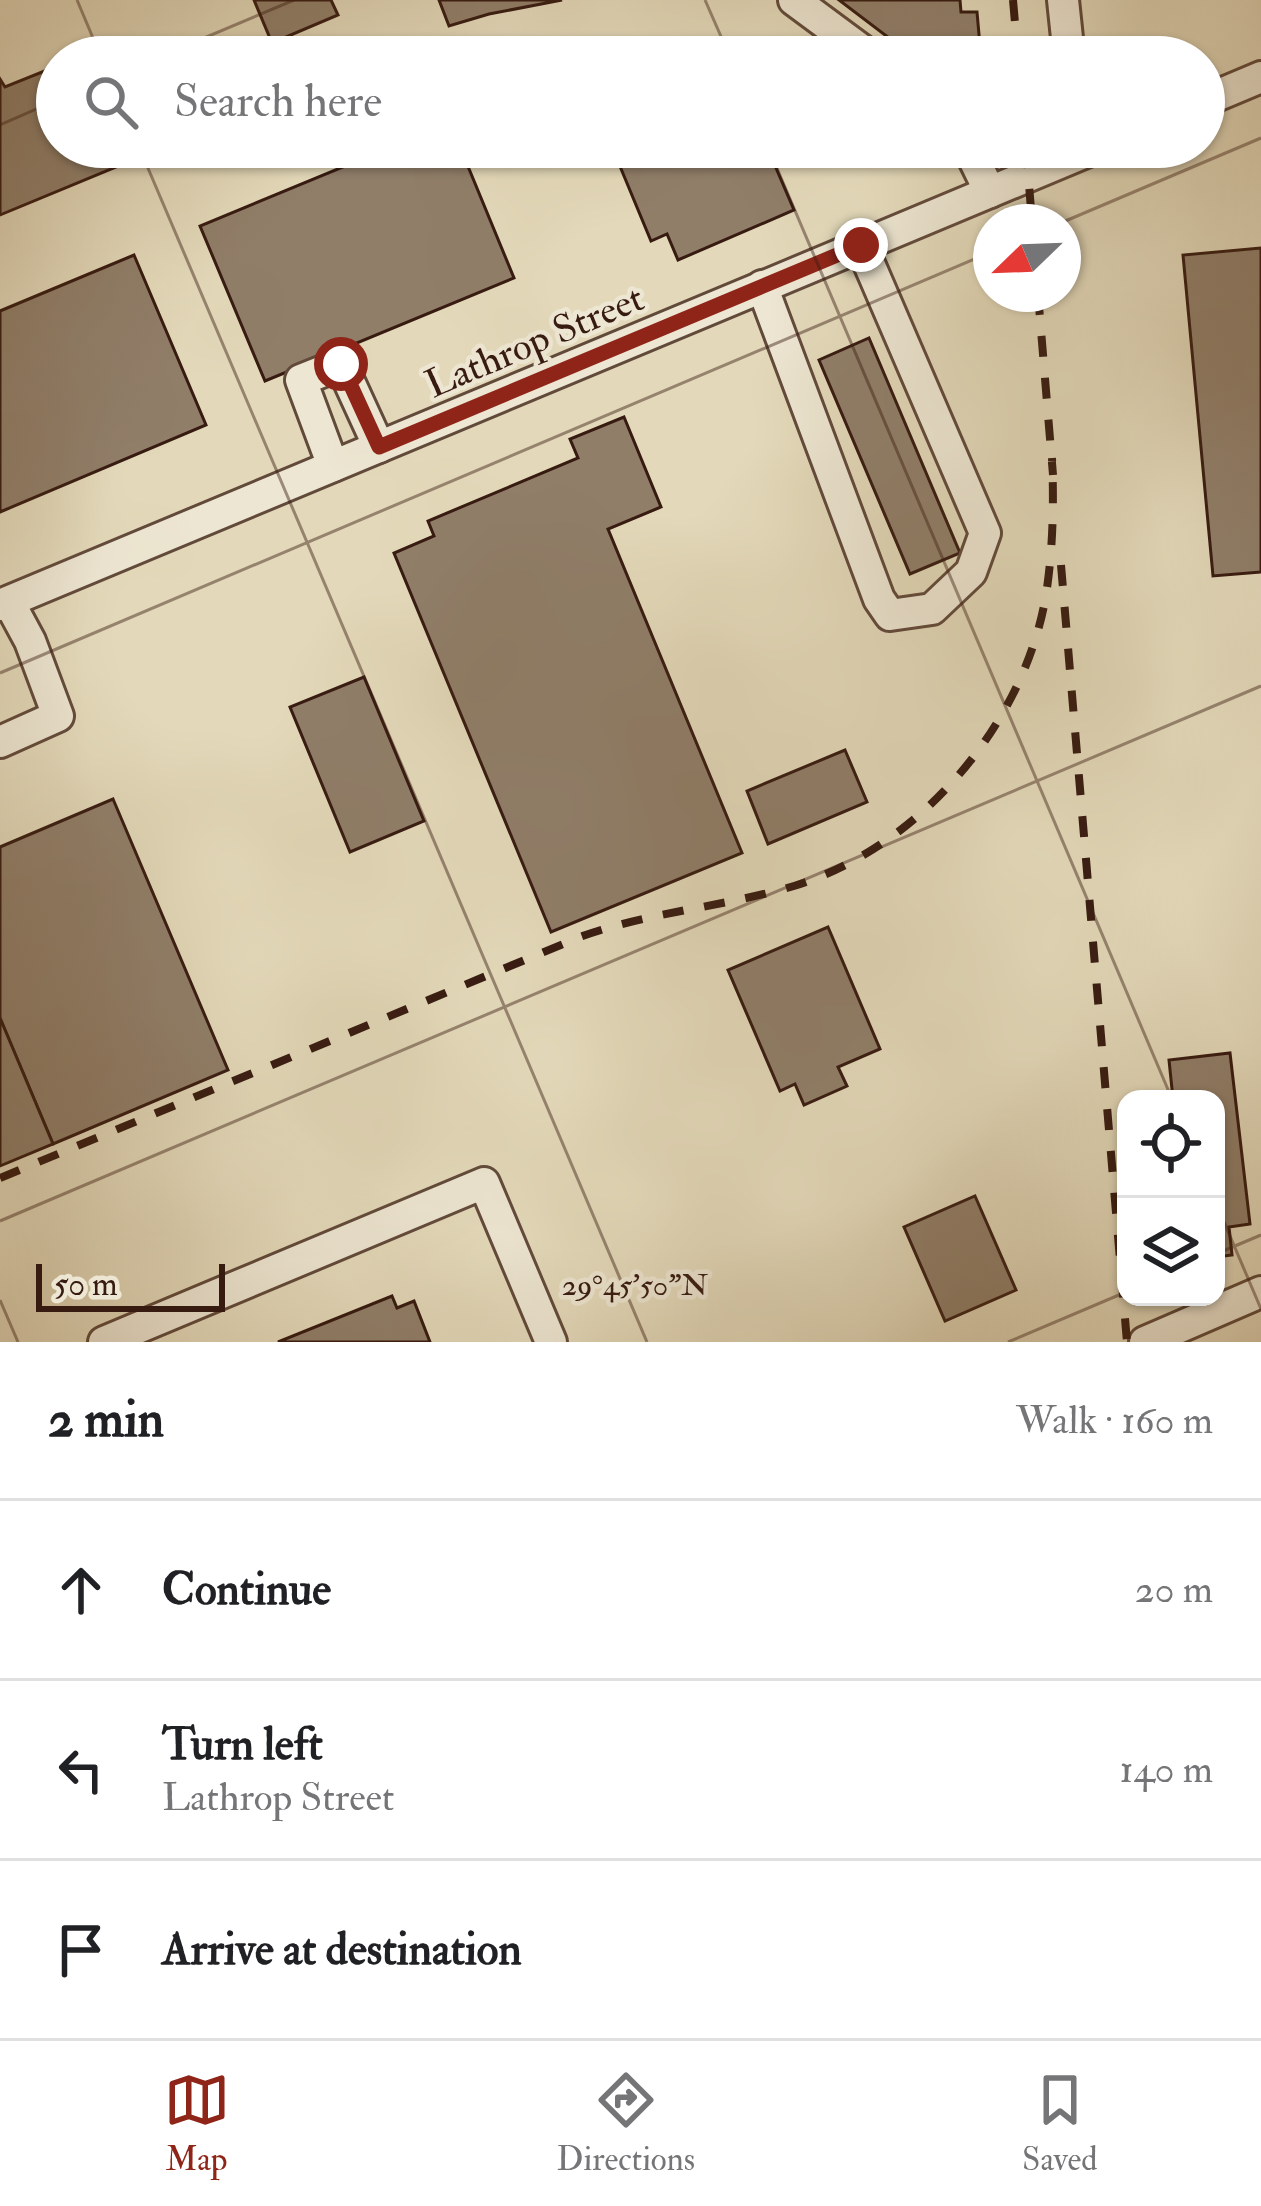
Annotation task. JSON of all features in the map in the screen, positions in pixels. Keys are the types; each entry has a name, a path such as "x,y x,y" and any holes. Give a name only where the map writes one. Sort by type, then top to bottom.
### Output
{"street":[{"path":"794,0 843,36"},
{"path":"1064,0 1067,36"},
{"path":"1225,92 1261,77"},
{"path":"978,168 990,193"},
{"name":"Lathrop Street","path":"4,604 1046,168"},
{"path":"762,286 880,598 890,615 932,609 970,572 985,533 861,245"},
{"path":"333,466 302,380 341,364 379,447"},
{"path":"0,742 58,716 30,641 4,604"},
{"path":"104,1342 484,1183 551,1342"},
{"path":"1145,1342 1261,1292"}],"building":[{"path":"254,0 331,0 338,15 288,36 269,36"},
{"path":"439,0 562,0 449,26"},
{"path":"839,0 960,0 961,12 977,12 979,36 886,36"},
{"path":"36,74 36,168 114,168 0,215 0,79 5,87"},
{"path":"340,168 469,168 514,278 265,381 200,226"},
{"path":"621,168 776,168 794,210 678,260 667,234 651,241"},
{"path":"1261,248 1261,572 1213,576 1183,255"},
{"path":"134,255 206,425 0,512 0,311"},
{"path":"869,338 960,553 910,574 819,360"},
{"path":"624,417 661,507 608,529 742,853 551,932 394,553 434,536 428,521 578,458 570,439"},
{"path":"364,677 424,821 350,852 290,707"},
{"path":"845,750 867,802 768,844 747,791"},
{"path":"113,799 228,1070 53,1144 0,1018 0,847"},
{"path":"828,927 880,1049 838,1067 847,1086 804,1105 795,1084 780,1091 728,970"},
{"path":"0,1018 53,1144 0,1166"},
{"path":"1230,1053 1250,1224 1229,1227 1232,1255 1225,1256 1225,1090 1172,1090 1169,1060"},
{"path":"975,1196 1016,1290 945,1321 904,1227"},
{"path":"392,1296 397,1308 414,1301 430,1342 278,1342"}],"railway":[{"path":"1013,0 1016,36"},
{"path":"1028,168 1031,204"},
{"path":"1039,312 1053,475"},
{"path":"0,1178 580,937 794,886 840,868 883,842 959,775 1015,690 1046,595 1052,458"},
{"path":"1061,565 1127,1342"}],"route":[{"path":"341,364 379,447 861,245"}]}
